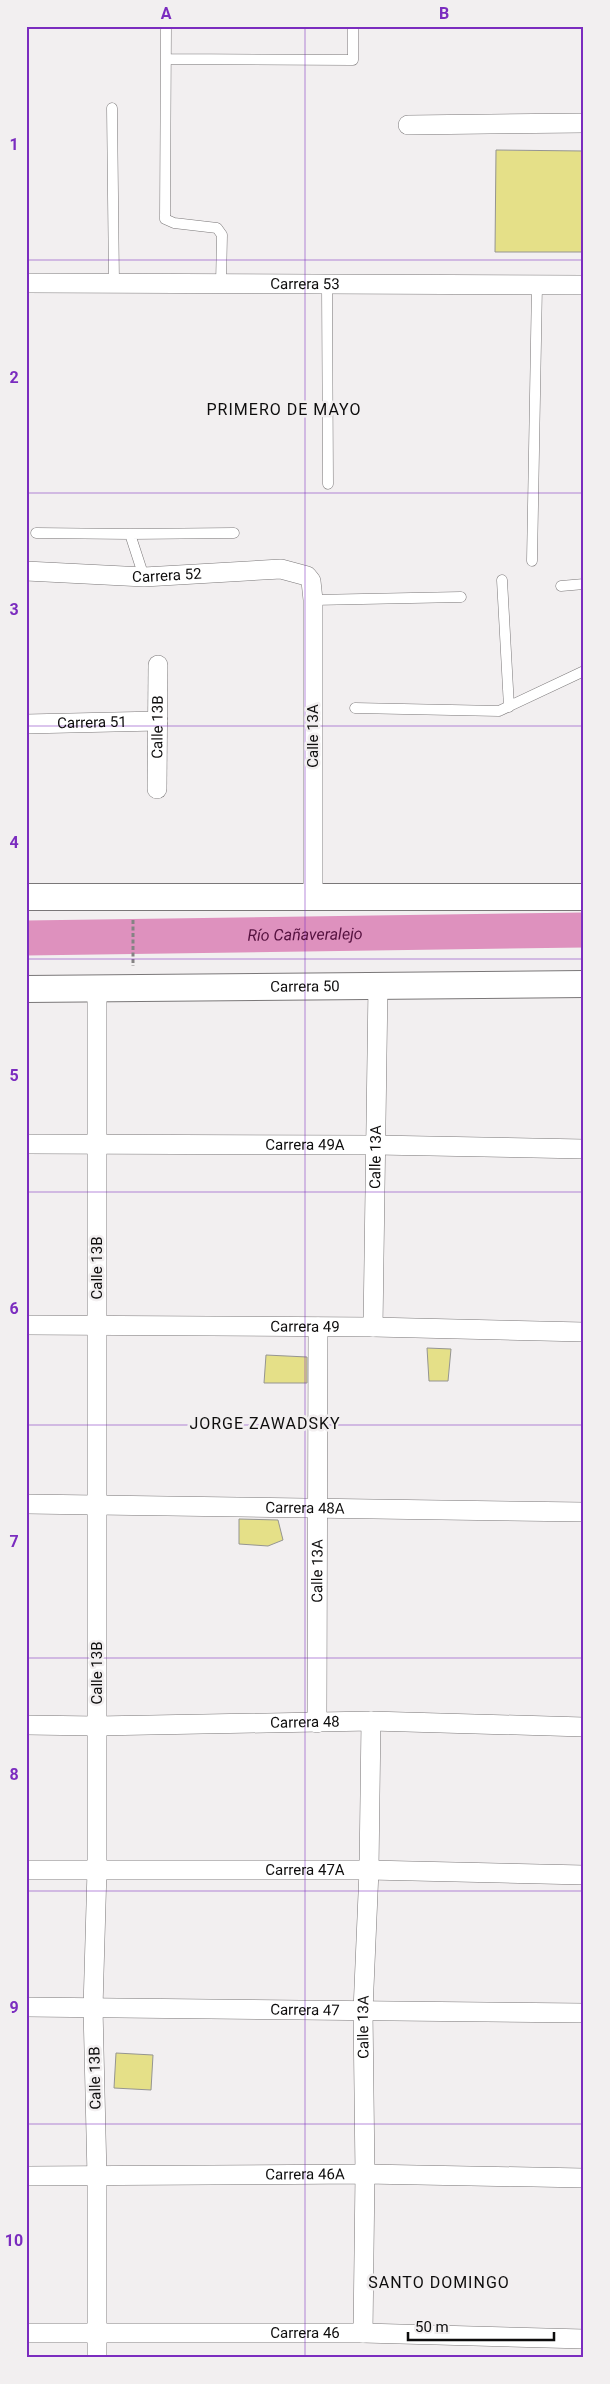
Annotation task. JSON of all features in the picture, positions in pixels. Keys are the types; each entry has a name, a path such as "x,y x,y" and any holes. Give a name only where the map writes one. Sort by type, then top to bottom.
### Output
{"main road":[{"path":"534,897 584,883"},
{"path":"26,897 584,897"},
{"name":"Carrera 50","path":"26,989 584,984"}],"street":[{"path":"408,125 584,123"},
{"name":"Carrera 53","path":"26,283 584,285"},
{"name":"Carrera 52","path":"26,571 144,577 281,569 307,576"},
{"name":"Calle 13A","path":"307,576 313,600 313,898"},
{"name":"Calle 13B","path":"157,789 158,665"},
{"name":"Carrera 51","path":"26,724 158,721"},
{"name":"Calle 13A","path":"374,1327 378,986"},
{"name":"Calle 13B","path":"97,988 97,1870 93,2008 97,2176 97,2358"},
{"name":"Carrera 49A","path":"26,1144 376,1145 584,1149"},
{"name":"Carrera 49","path":"26,1325 374,1327 584,1332"},
{"name":"Calle 13A","path":"317,1723 318,1327"},
{"name":"Carrera 48A","path":"26,1504 318,1506 584,1512"},
{"name":"Calle 13A","path":"363,2333 365,2174 363,2011 369,1870 371,1722"},
{"name":"Carrera 48","path":"26,1725 97,1726 371,1722 584,1727"},
{"name":"Carrera 47A","path":"26,1870 369,1870 584,1875"},
{"name":"Carrera 47","path":"26,2007 584,2014"},
{"name":"Carrera 46A","path":"26,2176 365,2174 584,2178"},
{"name":"Carrera 46","path":"26,2334 363,2333 584,2339"}],"lane":[{"path":"166,26 165,219 174,223 217,228 222,235 221,284"},
{"path":"166,59 353,60 353,26"},
{"path":"112,108 114,283"},
{"path":"327,284 328,484"},
{"path":"532,561 537,285"},
{"path":"36,533 234,534"},
{"path":"130,534 144,577"},
{"path":"502,580 508,707"},
{"path":"561,586 584,584"},
{"path":"313,600 461,597"},
{"path":"355,708 499,711 584,671"}],"path":[{"path":"133,919 133,947"}],"building":[{"path":"496,150 584,151 584,252 495,252"},
{"path":"427,1348 451,1349 448,1381 429,1381"},
{"path":"266,1355 307,1357 307,1383 264,1383"},
{"path":"239,1519 278,1520 283,1540 268,1546 239,1544"},
{"path":"116,2053 153,2055 151,2090 114,2088"}],"waterway":[{"name":"Río Cañaveralejo","path":"26,938 584,930"}],"district":[{"name":"PRIMERO DE MAYO","path":"284,409"},
{"name":"JORGE ZAWADSKY","path":"265,1423"},
{"name":"SANTO DOMINGO","path":"439,2282"}]}
